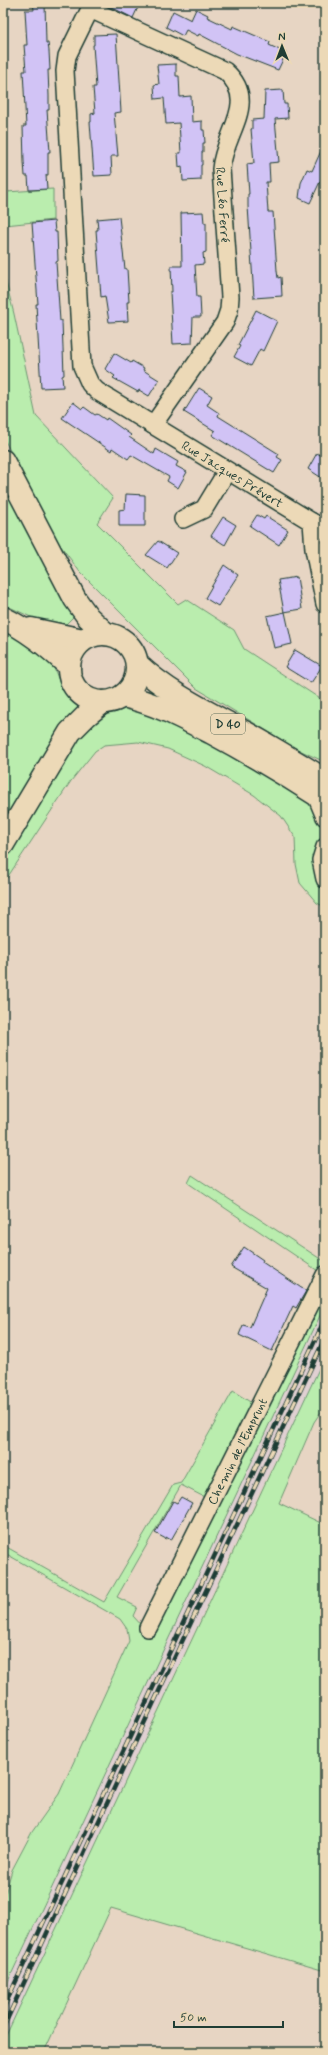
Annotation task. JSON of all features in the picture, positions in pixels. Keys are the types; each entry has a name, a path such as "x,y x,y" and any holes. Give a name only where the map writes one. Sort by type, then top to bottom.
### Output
{"main road":[{"path":"3,461 75,599 88,617 106,634"},
{"path":"11,622 62,637 83,640"},
{"path":"11,622 54,652 69,666"},
{"path":"106,634 117,637 127,643 134,653 137,664 134,682 123,696 117,700 103,702 92,700 82,695 74,687 70,677 69,666 73,652 83,640 90,636 106,634"},
{"name":"D 40","path":"137,664 153,679 176,694 247,734 323,786"},
{"name":"D 40","path":"123,696 151,703 186,719 243,750 323,786"},
{"path":"3,844 70,732 87,714 103,702"}],"street":[{"name":"Rue Léo Ferré","path":"91,6 225,71 234,79 239,89 241,99 239,113 222,157 221,169 230,298 229,310 225,322 153,425"},
{"name":"Rue Jacques Prévert","path":"91,6 67,56 65,70 82,366 90,384 97,391 318,526 314,549 325,604"},
{"path":"183,519 204,509 227,471"},
{"path":"323,786 325,817"},
{"path":"325,846 322,860 322,868 325,879"},
{"name":"Chemin de l'Emprunt","path":"148,1628 325,1275"}],"shaded area":[{"path":"325,1305 325,1357 254,1504 3,2042 3,1992"}],"green space":[{"path":"3,187 6,192 53,189 53,220 5,225 3,233"},
{"path":"3,270 36,416 113,498 97,523 178,604 186,599 234,630 244,649 325,702 325,762 297,749 196,688 80,572 57,541 3,437"},
{"path":"3,472 74,616 66,624 50,626 3,604"},
{"path":"3,630 22,639 50,658 63,691 77,705 79,711 3,832"},
{"path":"125,708 137,708 198,734 308,799 319,816 321,825 319,878 325,888 325,907 317,903 300,883 296,864 295,837 281,816 254,795 205,766 168,749 138,742 104,745 95,751 71,781 3,884 3,859 51,779 85,727 96,717"},
{"path":"192,1175 322,1260 325,1253 325,1264 321,1273 188,1183"},
{"path":"325,1286 325,1305 3,1992 3,1901 12,1870 32,1832 59,1794 129,1641 127,1629 120,1619 3,1552 3,1545 104,1602 173,1485 181,1483 233,1391 255,1405 208,1499 181,1485 117,1597 137,1607 133,1616 144,1628"},
{"path":"325,1356 325,1406 314,1422 279,1503 323,1524 325,1521 325,1971 111,1908 44,2052 3,2052 3,2042"}],"building":[{"path":"33,3 45,3 46,43 48,43 50,70 48,70 49,110 47,110 50,152 48,152 48,175 46,175 47,189 29,190 28,176 25,176 24,162 23,126 26,126 23,71 26,71 24,45 27,45 25,10 34,10"},
{"path":"103,3 140,3 133,18"},
{"path":"196,9 208,15 207,17 232,29 233,26 270,42 269,45 286,53 278,70 237,54 199,34 198,36 186,30 183,36 166,27 173,11 191,20"},
{"path":"116,34 121,112 114,113 118,156 111,156 112,175 94,176 90,122 91,114 95,113 93,87 96,87 93,45 94,35"},
{"path":"176,64 176,76 179,76 180,97 191,96 192,122 202,121 202,130 204,130 205,143 203,143 202,152 201,180 183,181 182,166 179,167 178,153 181,153 179,123 166,124 164,98 155,99 154,85 159,84 157,65"},
{"path":"283,90 284,104 287,104 288,118 275,119 279,162 269,163 270,182 266,182 268,212 273,212 277,271 278,278 281,277 282,296 254,298 247,164 254,163 251,129 252,120 264,119 265,91"},
{"path":"325,142 325,171 310,203 299,198 301,183 307,169 312,171"},
{"path":"203,212 204,223 206,223 206,252 203,253 204,264 195,265 197,297 200,297 201,317 193,317 192,343 173,344 170,292 172,292 171,266 182,266 181,213"},
{"path":"119,217 125,269 127,269 129,302 127,302 128,321 109,322 105,296 101,297 96,230 98,230 97,219"},
{"path":"54,221 55,232 57,232 58,261 56,262 60,321 62,321 64,375 62,376 63,387 41,388 36,304 38,304 32,223"},
{"path":"256,310 277,321 263,351 260,349 251,366 234,357 240,346 238,345"},
{"path":"114,353 131,363 132,361 144,368 143,370 159,380 149,396 139,390 138,392 113,378 115,376 105,369"},
{"path":"199,388 212,396 207,405 219,413 218,416 279,454 277,457 282,460 274,473 212,435 215,431 184,412"},
{"path":"73,402 82,409 84,407 95,415 97,414 106,420 107,418 131,435 129,437 154,454 156,449 178,462 176,466 187,472 178,488 167,481 169,477 131,455 128,459 112,448 111,451 62,418"},
{"path":"317,453 325,458 325,480 308,469"},
{"path":"126,494 145,495 145,526 119,526 119,510 125,509"},
{"path":"257,515 264,519 266,516 288,530 279,545 250,526"},
{"path":"223,517 236,525 225,545 211,536"},
{"path":"158,541 177,553 167,568 146,555"},
{"path":"224,565 238,575 218,606 205,598"},
{"path":"297,577 302,609 284,612 278,580"},
{"path":"285,612 292,644 274,648 267,616"},
{"path":"295,650 322,666 311,683 285,667"},
{"path":"244,1247 263,1260 262,1262 306,1291 296,1308 293,1306 272,1351 239,1335 243,1325 250,1327 267,1288 231,1267"},
{"path":"181,1497 192,1503 171,1540 166,1537 166,1539 155,1533 173,1501 177,1503"}],"railway":[{"path":"3,2009 325,1319"},
{"path":"3,2028 179,1648 325,1338"}]}
